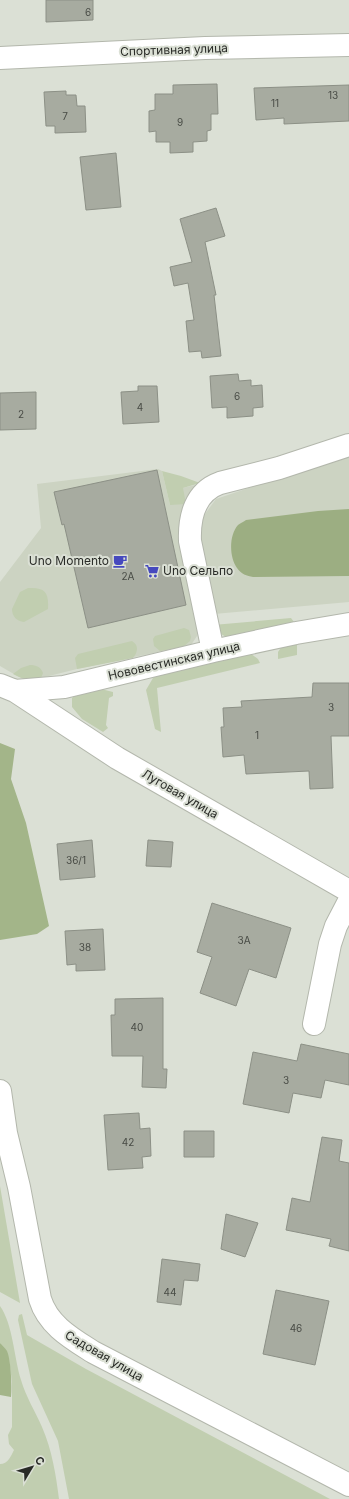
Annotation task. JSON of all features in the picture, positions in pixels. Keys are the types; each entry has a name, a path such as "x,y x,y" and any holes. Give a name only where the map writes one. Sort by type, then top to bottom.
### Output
{"street":[{"name":"Спортивная улица","path":"0,58 205,48 349,46"},
{"path":"213,651 190,541 192,515 196,504 204,492 220,483 279,468 349,445"},
{"name":"Нововестинская улица","path":"8,688 64,687 213,651 296,633 349,624"},
{"name":"Луговая улица","path":"8,688 117,758 349,891"},
{"path":"314,1024 330,944 336,926 349,901"},
{"name":"Садовая улица","path":"0,1091 6,1133 19,1187 40,1299 45,1311 55,1325 67,1335 93,1352 349,1485"}],"shaded area":[{"path":"349,454 349,602 214,614 197,525 216,499"},
{"path":"158,469 162,471 170,505 183,488 199,484 186,512 200,617 197,636 191,645 37,679 25,679 19,677 0,666 0,582 41,528 37,484"},
{"path":"162,471 200,483 183,488 186,504 170,505"},
{"path":"349,509 349,576 253,577 242,573 234,563 231,552 233,534 238,525 246,520 318,511"},
{"path":"28,588 38,588 45,592 48,598 48,609 24,622 15,618 12,609 20,592"},
{"path":"291,618 294,622 228,638 221,634 213,625"},
{"path":"184,628 189,630 191,637 190,641 183,647 160,651 154,646 153,639 155,636"},
{"path":"132,641 137,647 133,658 77,669 75,658 78,654"},
{"path":"297,642 297,655 278,659 278,652 282,646"},
{"path":"247,651 258,659 260,663 157,688 161,732 155,729 146,690 153,678"},
{"path":"30,665 41,669 43,673 41,678 34,680 27,679 13,674 21,668"},
{"path":"101,689 113,692 113,696 109,698 106,725 108,728 103,732 82,719 72,707 72,698 77,693"},
{"path":"0,743 15,749 11,779 26,823 49,926 37,934 0,940"},
{"path":"0,1186 20,1303 0,1292"},
{"path":"0,1306 11,1332 23,1386 42,1427 51,1454 59,1499 0,1499 0,1464 7,1461 14,1450 9,1444 8,1435 12,1427 12,1382 9,1359 0,1343"},
{"path":"22,1314 27,1335 86,1369 330,1499 69,1499 58,1441 32,1384 18,1320 19,1315"},
{"path":"0,1343 7,1351 9,1360 11,1397 0,1395"}],"building":[{"path":"46,0 93,0 93,20 46,22"},
{"path":"217,84 218,114 211,114 211,130 207,131 207,141 193,142 193,152 170,153 170,142 156,142 156,131 149,132 149,111 155,110 155,94 173,94 173,85"},
{"path":"349,85 349,121 284,124 284,118 256,120 254,88"},
{"path":"66,91 66,95 76,95 77,106 85,106 86,132 55,133 55,126 46,126 44,92"},
{"path":"116,153 121,207 86,210 80,157"},
{"path":"216,208 225,236 205,242 216,295 214,295 221,356 202,358 201,351 189,352 186,321 194,320 188,283 174,286 170,267 192,262 180,219"},
{"path":"238,374 239,381 251,380 251,386 262,385 263,407 253,408 253,416 227,418 227,407 212,408 210,376"},
{"path":"138,386 157,386 159,422 123,424 121,392 138,391"},
{"path":"36,392 36,429 0,430 0,393"},
{"path":"157,470 186,605 88,628 64,524 62,525 54,492"},
{"path":"313,683 349,683 349,736 331,736 333,788 310,789 309,771 246,774 244,755 223,757 221,727 224,727 223,708 242,707 241,701 312,697"},
{"path":"92,840 95,877 60,880 57,844"},
{"path":"148,840 173,842 171,867 146,866"},
{"path":"212,903 291,928 276,978 249,969 236,1006 200,993 212,957 197,952"},
{"path":"103,929 105,970 76,971 76,964 67,965 65,931"},
{"path":"163,998 163,1069 167,1069 166,1088 142,1087 143,1056 112,1056 111,1015 115,1015 115,999"},
{"path":"301,1044 349,1054 349,1085 325,1080 321,1098 293,1093 289,1113 243,1104 253,1052 297,1061"},
{"path":"139,1113 140,1129 150,1128 151,1156 142,1157 143,1168 108,1170 104,1115"},
{"path":"184,1131 214,1131 214,1157 184,1157"},
{"path":"322,1137 342,1140 339,1161 349,1163 349,1251 329,1246 331,1239 286,1230 292,1198 310,1202"},
{"path":"226,1214 258,1223 245,1257 221,1249"},
{"path":"162,1259 200,1264 198,1281 184,1280 181,1305 157,1302"},
{"path":"276,1290 329,1301 315,1365 263,1354"}],"place":[{"name":"Uno Momento","path":"120,561"},
{"name":"Uno Сельпо","path":"152,571"}]}
